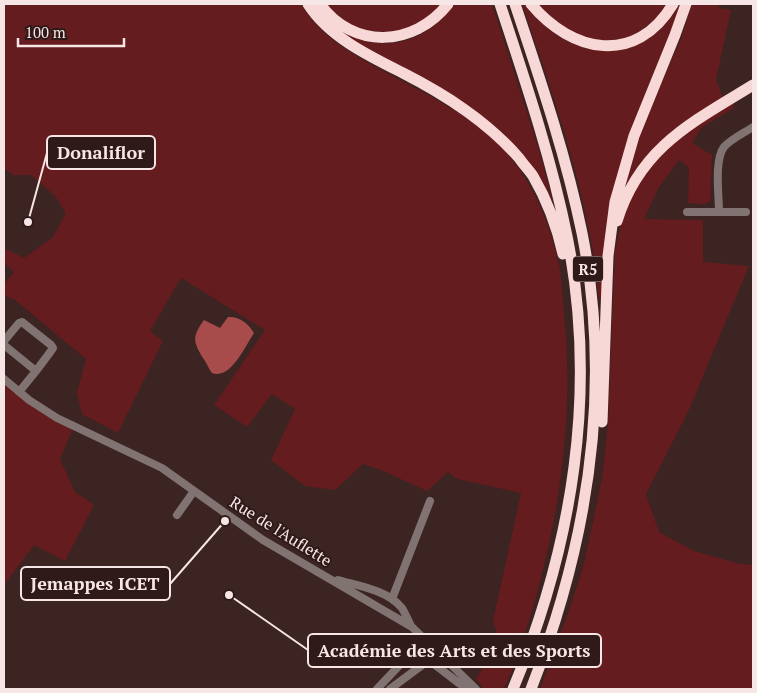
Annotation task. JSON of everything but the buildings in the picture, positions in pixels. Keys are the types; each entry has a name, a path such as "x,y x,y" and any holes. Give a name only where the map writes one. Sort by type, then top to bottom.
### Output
{"highway":[{"path":"308,4 314,13 335,33 368,55 447,97 482,121 507,144 532,175 558,234 564,255 572,272"},
{"path":"320,4 339,23 350,29 365,36 389,38 410,34 423,28 442,12 448,4"},
{"name":"R5","path":"500,4 528,88 550,163 567,237 580,350 577,446 571,498 554,574 532,642 513,689"},
{"name":"R5","path":"515,4 564,160 582,233 588,271 595,350 596,389 590,471 577,543 558,614 531,689"},
{"path":"531,4 547,22 569,37 588,44 607,46 627,43 646,35 659,24 673,4"},
{"path":"577,543 587,510 598,454 604,385 607,284 611,228 620,182 634,136 686,4"},
{"path":"607,284 620,211 630,190 648,162 665,142 678,132 753,85"}],"street":[{"path":"719,212 720,155 728,143 753,127"},
{"path":"687,212 746,212"},
{"path":"19,392 36,371 53,348 52,345 22,322 19,323 4,343 36,371"},
{"name":"Rue de l'Auflette","path":"4,379 29,400 57,418 162,468 263,540 412,627 474,689"},
{"path":"177,514 194,491"},
{"path":"392,599 430,501"},
{"path":"329,578 379,592 392,599 402,609 412,627"},
{"path":"378,689 412,652 418,652 460,684 474,689"},
{"path":"390,689 429,660"}],"shaded area":[{"path":"4,4 301,4 310,17 329,37 363,60 441,102 466,118 490,136 514,162 540,206 559,263 567,350 567,386 563,460 551,532 534,604 517,658 504,689 484,689 476,679 499,640 493,621 521,493 457,479 448,472 427,491 363,464 335,490 305,486 271,460 295,409 272,394 247,427 214,405 265,330 181,278 150,331 163,341 118,433 82,414 77,393 86,359 15,300 4,295 4,284 14,272 4,263 4,248 24,258 53,237 66,213 55,196 31,175 13,175 4,168"},
{"path":"325,4 443,4 431,18 398,33 360,30 338,18"},
{"path":"454,4 492,4 539,150 552,200 549,199 519,152 331,26 367,41 393,43 405,41 437,23"},
{"path":"522,4 525,4 541,22 560,37 581,47 605,50 628,47 677,4 682,4 633,128 602,298 599,298 594,255 570,151"},
{"path":"537,4 667,4 657,18 631,37 602,42 568,32"},
{"path":"692,4 719,4 719,8 731,10 716,80 723,98 673,130 648,155 629,185 626,184 643,124 681,39"},
{"path":"733,102 734,108 702,127 692,143 712,155 710,201 705,204 688,203 689,167 679,160 658,189 644,219 703,220 703,262 749,266 688,412 646,494 659,532 694,551 740,564 753,565 753,689 540,689 571,605 585,560 603,473 608,423 615,251 622,219 639,181 675,139"},
{"path":"228,317 243,321 254,333 237,361 231,367 219,374 212,373 197,347 195,339 197,331 204,320 220,328"},
{"path":"4,379 74,426 60,459 75,492 94,505 65,561 34,545 4,585"}],"place":[{"name":"Donaliflor","path":"28,222"},
{"name":"Jemappes ICET","path":"225,521"},
{"name":"Académie des Arts et des Sports","path":"229,595"}]}
